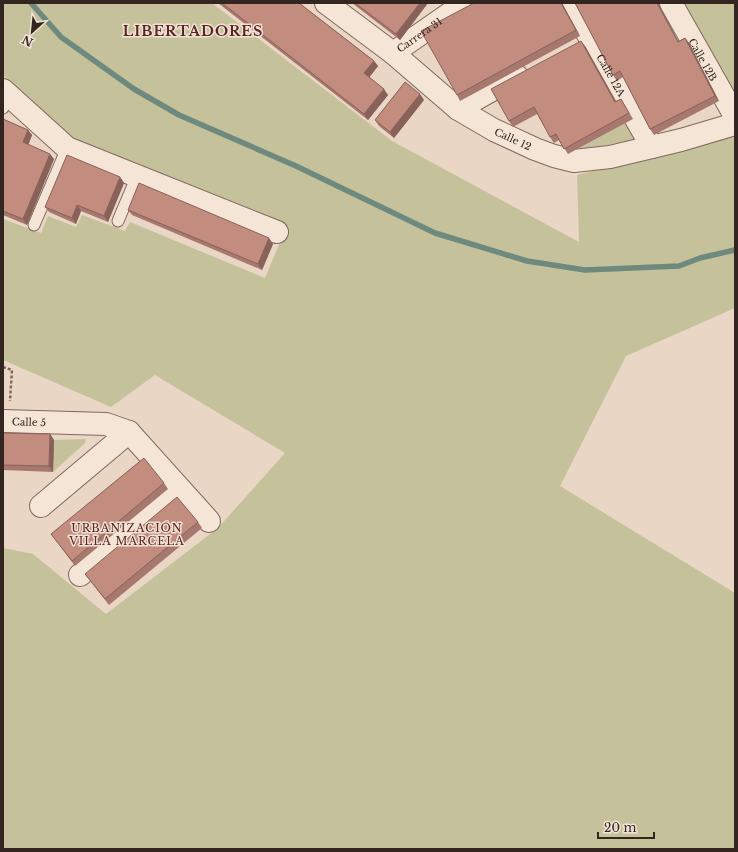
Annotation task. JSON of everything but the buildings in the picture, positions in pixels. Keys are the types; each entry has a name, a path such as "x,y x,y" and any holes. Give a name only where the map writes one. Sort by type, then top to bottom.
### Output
{"street":[{"name":"Calle 12","path":"326,3 393,53 458,108 494,130 535,149 574,161 610,156 652,147 735,124"},
{"name":"Carrera 31","path":"393,53 465,3"},
{"name":"Calle 12A","path":"570,3 582,41 652,147"},
{"name":"Calle 12B","path":"671,3 735,116"},
{"path":"458,108 534,67"},
{"path":"5,97 67,148 277,232"},
{"name":"Calle 5","path":"6,421 106,424 129,432"},
{"path":"41,506 129,432 209,521"},
{"path":"80,575 181,490"}],"lane":[{"path":"34,225 67,148"},
{"path":"118,221 137,176"}],"path":[{"path":"3,367 12,370 6,421"}],"shaded area":[{"path":"3,3 212,3 392,141 579,242 577,175 735,137 735,308 626,356 560,486 735,593 735,849 3,849 3,548 33,554 106,614 218,528 285,453 155,375 111,407 3,360 3,219 41,233 48,216 76,227 82,215 125,231 130,222 265,278 286,228 72,140 3,75"},
{"path":"681,3 735,3 735,102"},
{"path":"633,119 636,139 583,150 578,149"},
{"path":"86,439 85,443 53,472 54,440"}],"waterway":[{"path":"31,3 61,37 134,89 179,115 296,166 435,233 527,261 585,270 679,266 700,258 735,250"}],"district":[{"name":"LIBERTADORES","path":"193,31"},
{"name":"URBANIZACIÓN VILLA MARCELA","path":"127,534"}]}
